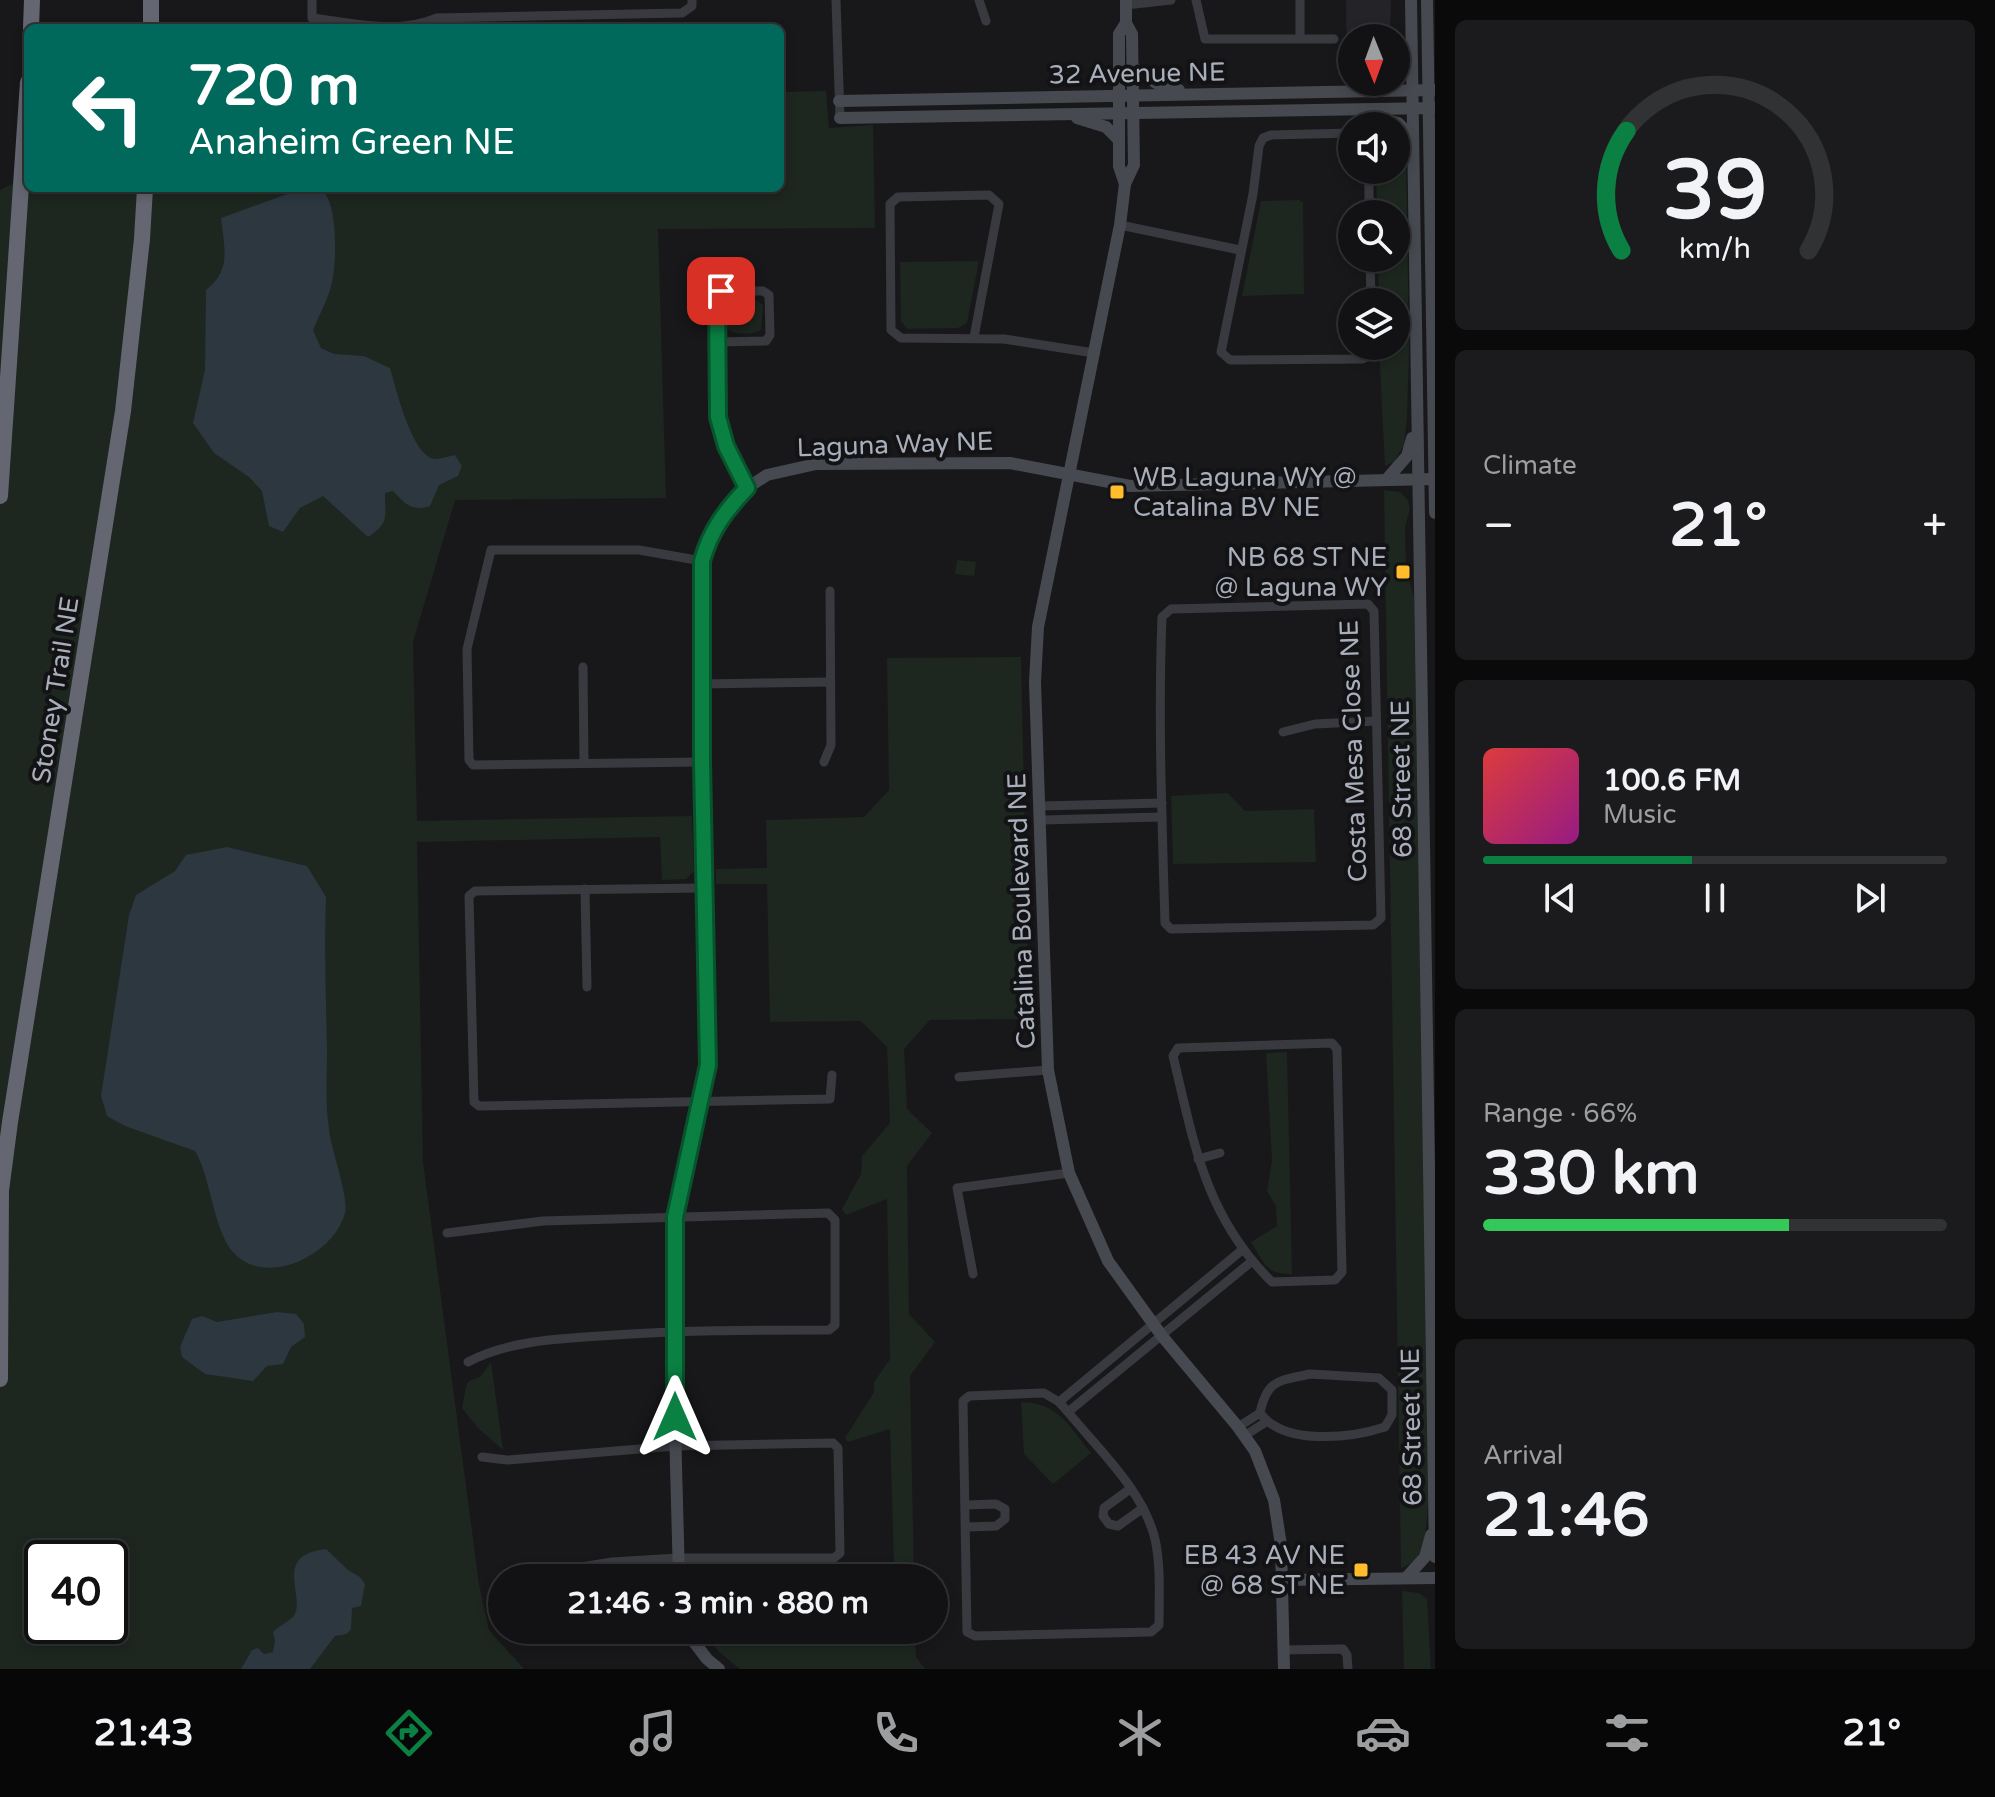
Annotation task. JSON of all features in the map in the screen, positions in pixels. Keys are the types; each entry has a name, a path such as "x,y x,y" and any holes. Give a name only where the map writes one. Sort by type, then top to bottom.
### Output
{"highway":[{"path":"31,24 32,0"},
{"path":"151,0 151,24"},
{"path":"0,496 24,141"},
{"name":"Stoney Trail NE","path":"0,1379 1,1190 123,411 145,192"}],"street":[{"path":"312,0 312,18 365,24"},
{"path":"424,24 437,18 682,13 692,6 692,0"},
{"path":"836,0 840,118"},
{"path":"979,0 986,21"},
{"path":"1126,2 1171,0"},
{"path":"1196,0 1205,39 1334,39"},
{"path":"1300,0 1300,37"},
{"name":"68 Street NE","path":"1411,0 1417,479 1430,826 1435,1557"},
{"path":"1427,0 1432,65 1430,169 1435,513"},
{"name":"Catalina Boulevard NE","path":"1126,2 1126,23 1132,34 1134,68 1134,165 1125,184 1120,225 1038,627 1035,682 1048,1070 1069,1173 1108,1261 1158,1331 1255,1451 1274,1500 1283,1580"},
{"name":"Catalina Boulevard NE","path":"1125,184 1119,166 1119,34 1126,23"},
{"path":"1134,68 1165,87 1206,94"},
{"name":"32 Avenue NE","path":"839,101 1338,88"},
{"name":"32 Avenue NE","path":"1411,91 1432,90"},
{"name":"32 Avenue NE","path":"840,118 1432,108"},
{"path":"1337,110 1394,121 1411,136"},
{"path":"1054,113 1106,127 1119,140"},
{"path":"1338,133 1271,135 1263,138 1221,352 1230,360 1338,359"},
{"path":"1430,169 1435,149"},
{"path":"974,337 999,204 989,195 898,197 890,204 891,330 901,338 1004,339 1094,353"},
{"path":"1120,225 1240,250"},
{"path":"717,342 766,341 770,335 769,295 763,291 721,291 717,296 717,342 718,417 726,446 747,488"},
{"path":"1387,479 1407,456 1416,425"},
{"name":"Laguna Way NE","path":"678,1564 675,1217 708,1065 709,1042 702,762 702,561 726,510 747,488 767,475 816,464 1010,463 1130,486 1434,479"},
{"path":"702,561 639,550 491,550 467,649 469,760 473,765 702,762"},
{"path":"824,762 831,745 830,591"},
{"name":"Costa Mesa Close NE","path":"1368,604 1374,611 1376,721 1381,918 1373,925 1171,929 1165,923 1160,674 1162,617 1171,609 1368,604"},
{"path":"583,667 584,763"},
{"path":"702,684 830,682"},
{"path":"1283,732 1315,724 1376,721"},
{"path":"1041,806 1162,803"},
{"path":"1042,820 1162,817"},
{"path":"704,888 475,891 469,896 474,1102 479,1106 830,1099 832,1075"},
{"path":"585,889 587,987"},
{"path":"1332,1043 1337,1049 1342,1272 1335,1280 1272,1282 1242,1250 1207,1186 1173,1056 1178,1048 1332,1043"},
{"path":"959,1077 1048,1070"},
{"path":"1198,1159 1220,1153"},
{"path":"973,1274 957,1188 1069,1173"},
{"path":"447,1233 543,1221 828,1213 835,1220 835,1325 829,1330 675,1331 571,1338 509,1346 488,1351 468,1362"},
{"path":"1068,1412 1158,1331 1199,1284 1242,1250"},
{"path":"1059,1402 1251,1262"},
{"path":"1310,1374 1379,1378 1392,1390 1392,1415 1385,1427 1357,1436 1311,1436 1279,1430 1263,1418 1264,1395 1276,1381 1310,1374"},
{"path":"1044,1393 1068,1412 1143,1508 1155,1542 1159,1625 1151,1632 975,1636 967,1632 963,1401 969,1396 1044,1393"},
{"path":"1241,1431 1263,1418"},
{"path":"482,1457 507,1460 675,1446 833,1443 838,1448 840,1553 834,1558 678,1558 600,1564"},
{"path":"1130,1489 1104,1508 1103,1516 1109,1524 1118,1526 1143,1508"},
{"path":"966,1505 996,1504 1005,1509 1005,1519 996,1526 967,1527"},
{"path":"1406,1578 1425,1557 1435,1516"},
{"path":"1284,1669 1283,1580 1435,1578"},
{"path":"696,1644 719,1669"},
{"path":"1283,1650 1343,1649 1347,1655 1348,1669"}],"shaded area":[{"path":"1346,0 1391,0 1390,24 1346,24"},
{"path":"826,91 829,128 873,125 875,228 658,229 666,498 455,500 413,642 417,821 692,816 694,871 686,879 662,880 660,837 417,842 423,1162 479,1584 488,1625 488,1644 502,1644 524,1669 0,1669 0,190 24,178 24,192 784,192 784,92"},
{"path":"1376,184 1407,184 1407,200 1377,200"},
{"path":"293,192 325,193 334,223 335,261 332,282 313,330 321,348 334,354 364,356 390,368 406,420 419,447 435,459 455,455 462,466 458,476 439,485 430,506 414,507 393,491 385,493 383,523 368,537 323,496 300,508 283,532 269,526 262,491 249,477 214,453 193,423 205,370 206,290 223,266 221,218"},
{"path":"1299,200 1303,203 1304,294 1242,296 1261,201"},
{"path":"979,261 967,323 958,328 907,329 901,321 900,262"},
{"path":"1378,272 1408,272 1408,288 1379,288"},
{"path":"733,299 750,299 763,306 761,330 744,334 727,329 725,307"},
{"path":"1380,360 1409,360 1404,445 1394,462 1385,466"},
{"path":"1384,490 1400,492 1408,500 1410,509 1405,527 1406,569 1414,597 1429,1448 1428,1512 1422,1547 1415,1560 1401,1568"},
{"path":"957,560 976,562 974,576 955,574"},
{"path":"1021,657 1029,1019 930,1020 904,1049 907,1109 932,1133 907,1166 909,1314 935,1342 910,1376 914,1564 894,1564 890,1429 848,1442 845,1438 874,1392 874,1382 890,1359 887,1199 846,1215 842,1209 861,1174 862,1156 890,1123 887,1047 861,1021 770,1022 767,884 716,884 716,869 767,868 766,820 864,817 889,790 887,658"},
{"path":"1228,793 1245,811 1314,809 1316,862 1173,864 1171,796"},
{"path":"227,847 307,866 326,897 327,1110 330,1138 346,1206 339,1227 329,1240 316,1252 285,1266 268,1268 252,1265 238,1257 223,1236 195,1151 125,1126 107,1116 101,1096 129,915 136,895 175,871 186,855"},
{"path":"1287,1052 1292,1274 1271,1269 1251,1242 1277,1226 1276,1206 1267,1191 1272,1161 1266,1053"},
{"path":"277,1312 296,1314 304,1324 305,1337 291,1347 283,1364 267,1366 253,1381 205,1374 182,1357 180,1347 192,1319 202,1316 217,1322"},
{"path":"491,1362 503,1450 477,1427 462,1408 469,1381 480,1377"},
{"path":"1021,1402 1034,1403 1054,1411 1091,1453 1053,1484 1024,1454"},
{"path":"326,1549 365,1584 361,1606 352,1608 351,1629 347,1634 335,1636 310,1669 241,1669 252,1650 258,1648 264,1654 273,1652 273,1632 293,1617 296,1609 294,1578 299,1560 309,1553"},
{"path":"1402,1591 1419,1593 1427,1599 1431,1669 1404,1669"},
{"path":"713,1644 916,1644 916,1657 925,1669 740,1669"}],"place":[{"name":"WB Laguna WY @ Catalina BV NE","path":"1117,492"},
{"name":"NB 68 ST NE @ Laguna WY","path":"1403,572"},
{"name":"EB 43 AV NE @ 68 ST NE","path":"1361,1570"}],"route":[{"path":"675,1417 675,1217 708,1065 709,1042 702,762 702,561 726,510 747,488 726,446 718,417 717,296 721,291"}]}
